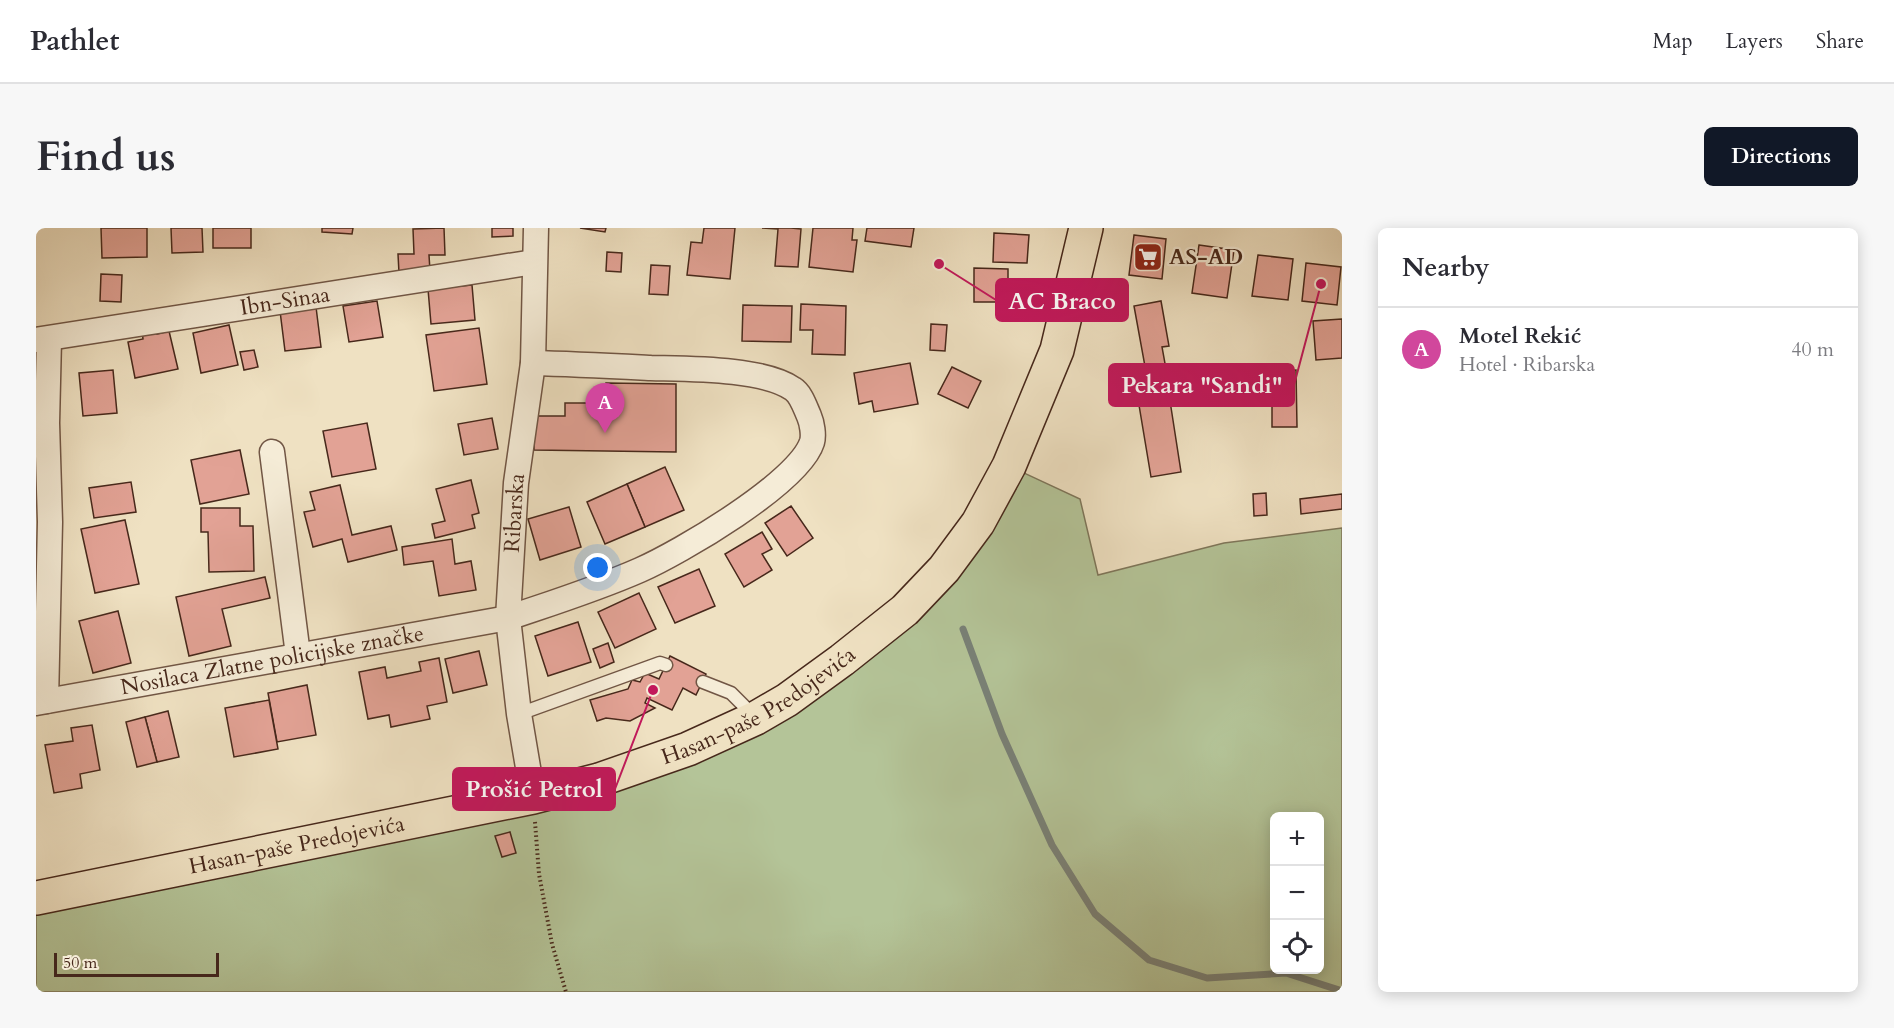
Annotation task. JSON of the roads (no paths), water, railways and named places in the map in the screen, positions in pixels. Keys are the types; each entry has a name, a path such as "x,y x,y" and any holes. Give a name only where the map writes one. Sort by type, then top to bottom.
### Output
{"main road":[{"name":"Hasan-paše Predojevića","path":"36,898 533,797 599,780 688,749 756,718 806,686 905,610 944,569 978,523 1009,466 1057,350 1086,228"}],"street":[{"name":"Ribarska","path":"533,797 519,714 508,618 516,483 533,363 536,228"},
{"name":"Ibn-Sinaa","path":"42,340 534,262"},
{"path":"41,702 42,340"},
{"name":"Nosilaca Zlatne policijske značke","path":"41,702 508,618 640,570 690,545 755,501 799,464 812,441 811,422 794,389 765,376 699,370 533,363"},
{"path":"272,452 298,655"}],"lane":[{"path":"519,714 660,663 666,665"},
{"path":"703,682 731,693 756,718"}],"waterway":[{"path":"963,629 1002,734 1052,845 1095,914 1149,960 1207,978 1286,973 1342,991"}],"place":[{"name":"AS-AD","path":"1148,257"},
{"name":"AC Braco","path":"939,264"},
{"name":"Pekara \"Sandi\"","path":"1321,284"},
{"name":"Motel Rekić","path":"605,433"},
{"name":"Prošić Petrol","path":"653,690"}]}
